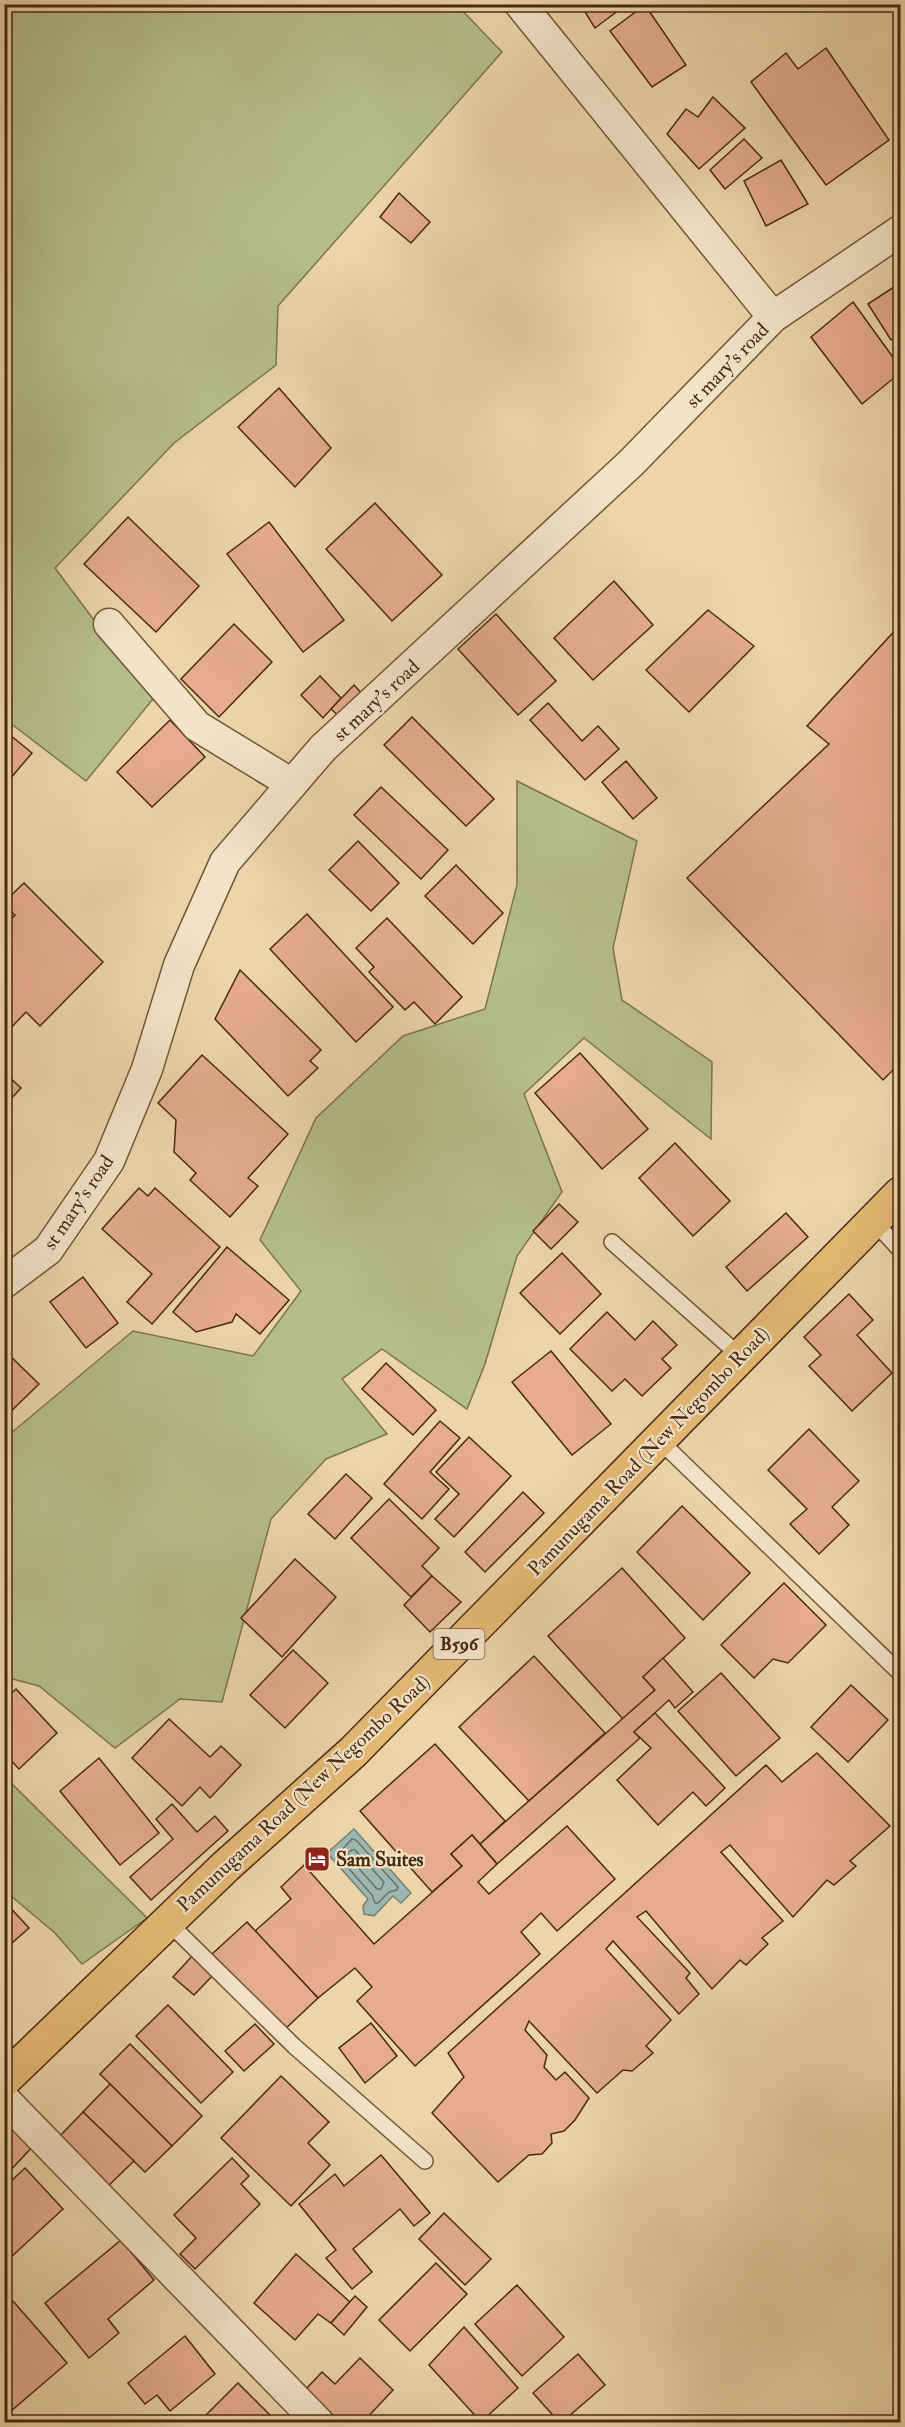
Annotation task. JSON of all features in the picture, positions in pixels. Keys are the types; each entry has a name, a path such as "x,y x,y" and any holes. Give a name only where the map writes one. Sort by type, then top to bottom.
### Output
{"main road":[{"name":"Pamunugama Road (New Negombo Road)","path":"4,2080 226,1866 353,1752 900,1194"}],"street":[{"path":"520,4 774,317"},
{"name":"st mary's road","path":"4,1283 48,1250 109,1161 147,1070 179,965 225,862 323,748 631,463 774,317 900,231"},
{"path":"108,624 197,726 292,784"},
{"path":"4,2099 318,2422"}],"lane":[{"path":"873,1220 900,1250"},
{"path":"612,1242 740,1356"},
{"path":"659,1440 900,1674"},
{"path":"168,1922 294,2046 425,2161"}],"green space":[{"path":"4,5 457,5 502,52 278,306 276,365 174,443 55,568 153,699 86,781 5,719"},
{"path":"517,781 637,841 613,948 622,1000 712,1062 711,1139 584,1038 524,1094 562,1192 517,1256 485,1364 467,1409 382,1349 342,1379 387,1434 326,1459 271,1519 222,1702 180,1699 115,1748 39,1686 5,1677 4,1439 133,1331 253,1356 301,1291 260,1240 316,1118 403,1036 485,1009 517,885"},
{"path":"4,1776 147,1918 82,1964 55,1933 5,1891"}],"water":[{"path":"354,1829 411,1893 401,1903 393,1896 374,1916 364,1914 363,1906 368,1899 327,1853"}],"building":[{"path":"580,4 627,4 595,28"},
{"path":"645,5 686,65 652,87 610,31"},
{"path":"826,48 889,140 826,185 751,82 786,53 798,69"},
{"path":"713,97 745,128 699,169 667,134 686,109 698,117"},
{"path":"744,139 762,158 725,189 710,170"},
{"path":"781,160 808,204 766,226 744,181"},
{"path":"399,193 430,222 411,243 380,217"},
{"path":"900,283 900,334 891,340 868,304"},
{"path":"853,302 900,367 900,373 862,404 811,337"},
{"path":"279,388 331,448 295,487 238,427"},
{"path":"375,503 442,575 392,621 326,549"},
{"path":"128,517 199,586 156,632 84,564"},
{"path":"269,522 344,620 303,652 227,554"},
{"path":"614,581 653,625 593,680 554,638"},
{"path":"708,610 754,646 689,712 646,670"},
{"path":"496,614 556,681 518,715 458,649"},
{"path":"234,624 272,662 219,717 181,679"},
{"path":"900,625 900,1063 883,1080 687,878 829,744 807,726"},
{"path":"320,676 341,698 323,718 301,695"},
{"path":"354,685 364,696 342,719 331,709"},
{"path":"548,703 582,741 598,726 619,749 585,780 530,720"},
{"path":"412,717 494,799 466,826 384,745"},
{"path":"170,720 205,757 152,807 117,772"},
{"path":"4,730 32,753 4,786"},
{"path":"626,761 657,798 633,819 602,782"},
{"path":"381,787 448,850 421,879 354,815"},
{"path":"358,841 399,883 371,911 329,870"},
{"path":"456,865 503,913 473,944 425,896"},
{"path":"24,883 103,962 40,1026 26,1012 7,1032 4,1030 4,926 15,915 4,905 4,902"},
{"path":"307,914 393,1007 356,1042 270,949"},
{"path":"387,918 462,997 435,1024 414,1002 405,1010 369,972 374,967 356,948"},
{"path":"240,970 321,1050 310,1061 318,1068 288,1096 215,1019"},
{"path":"580,1053 648,1129 602,1169 535,1093"},
{"path":"202,1055 288,1134 248,1178 258,1186 230,1217 190,1180 196,1173 174,1152 176,1120 158,1103"},
{"path":"4,1072 21,1088 4,1106"},
{"path":"675,1143 730,1201 693,1236 639,1178"},
{"path":"139,1188 148,1196 155,1188 220,1247 152,1324 127,1302 152,1274 102,1229"},
{"path":"559,1204 578,1222 551,1249 533,1231"},
{"path":"786,1213 808,1237 747,1291 726,1267"},
{"path":"227,1247 289,1300 260,1334 236,1314 232,1322 196,1332 173,1312"},
{"path":"562,1253 601,1294 560,1334 520,1293"},
{"path":"83,1277 118,1323 86,1348 50,1302"},
{"path":"849,1294 873,1320 857,1335 892,1373 852,1411 809,1366 821,1355 804,1337"},
{"path":"607,1312 635,1340 653,1321 677,1345 662,1359 671,1368 642,1396 625,1379 612,1391 570,1349"},
{"path":"4,1350 39,1384 4,1418"},
{"path":"551,1351 611,1424 572,1455 512,1382"},
{"path":"386,1363 436,1410 413,1435 362,1389"},
{"path":"440,1421 460,1438 430,1472 449,1489 422,1519 384,1484"},
{"path":"809,1429 859,1481 832,1507 849,1525 819,1554 790,1524 807,1509 768,1470"},
{"path":"469,1437 511,1476 454,1537 435,1519 459,1494 436,1472"},
{"path":"346,1474 372,1498 335,1539 308,1514"},
{"path":"523,1492 544,1513 485,1572 465,1552"},
{"path":"389,1499 439,1548 422,1566 432,1576 411,1597 351,1538"},
{"path":"682,1506 750,1573 703,1620 637,1552"},
{"path":"295,1559 336,1597 282,1657 241,1618"},
{"path":"622,1568 685,1638 643,1677 655,1690 623,1719 548,1636"},
{"path":"432,1576 461,1602 430,1632 404,1605"},
{"path":"784,1583 826,1625 788,1663 773,1659 754,1678 721,1645"},
{"path":"293,1650 328,1683 285,1728 250,1695"},
{"path":"534,1656 605,1733 529,1801 459,1727"},
{"path":"663,1658 693,1692 675,1708 669,1700 634,1732 640,1738 497,1864 480,1844 655,1690 643,1677"},
{"path":"721,1673 780,1738 736,1776 678,1711"},
{"path":"851,1685 888,1720 848,1762 811,1727"},
{"path":"16,1689 57,1733 19,1769 4,1753 4,1700"},
{"path":"655,1713 725,1788 706,1806 693,1792 658,1825 617,1780 651,1748 634,1732"},
{"path":"169,1719 210,1757 221,1746 241,1765 210,1798 200,1787 182,1806 132,1758"},
{"path":"435,1744 505,1821 480,1844 472,1835 451,1854 462,1866 432,1892 360,1811"},
{"path":"817,1753 890,1826 850,1861 856,1866 834,1885 827,1880 793,1917 730,1845 721,1852 783,1921 762,1938 768,1944 746,1965 740,1960 712,1989 646,1911 637,1917 690,1973 686,1978 699,1994 679,2014 613,1941 606,1949 671,2020 646,2046 653,2053 632,2071 623,2070 597,2093 529,2021 525,2030 547,2055 544,2067 556,2080 565,2072 589,2098 575,2120 564,2131 551,2134 552,2143 542,2154 529,2155 498,2182 432,2113 464,2077 448,2053 766,1765 782,1782"},
{"path":"99,1758 159,1833 120,1865 60,1791"},
{"path":"172,1804 197,1832 215,1816 228,1831 151,1900 130,1877 173,1839 156,1819"},
{"path":"567,1826 615,1879 557,1931 541,1913 521,1932 540,1954 415,2066 357,2001 372,1987 355,1968 318,1998 255,1931 291,1899 281,1887 304,1865 374,1944 462,1866 451,1854 472,1835 497,1864 478,1882 489,1894"},
{"path":"4,1901 29,1928 4,1950"},
{"path":"247,1922 318,1998 283,2031 212,1954"},
{"path":"194,1954 215,1973 194,1995 173,1977"},
{"path":"168,2005 233,2072 201,2103 136,2036"},
{"path":"371,2023 397,2056 365,2083 339,2048"},
{"path":"255,2024 274,2044 244,2071 225,2051"},
{"path":"130,2044 202,2116 172,2146 100,2074"},
{"path":"281,2076 329,2122 308,2143 330,2165 291,2206 221,2138"},
{"path":"110,2084 172,2146 145,2172 83,2112"},
{"path":"83,2112 134,2161 105,2189 56,2140"},
{"path":"4,2117 34,2145 8,2173 4,2170"},
{"path":"381,2155 430,2213 414,2226 400,2209 353,2249 372,2272 352,2289 326,2258 336,2250 299,2204 335,2174 344,2186"},
{"path":"232,2158 249,2176 241,2184 260,2204 195,2269 180,2254 196,2238 174,2215"},
{"path":"25,2168 63,2209 9,2259 4,2253 4,2182 7,2185"},
{"path":"444,2213 491,2259 465,2285 419,2239"},
{"path":"121,2240 154,2280 108,2319 119,2333 89,2358 45,2303"},
{"path":"296,2254 350,2302 331,2323 318,2314 295,2340 254,2303"},
{"path":"436,2263 467,2294 410,2351 379,2320"},
{"path":"517,2285 564,2337 522,2376 475,2324"},
{"path":"355,2296 367,2307 344,2335 331,2323"},
{"path":"13,2301 67,2363 4,2417 4,2308"},
{"path":"464,2327 518,2388 481,2422 429,2365"},
{"path":"185,2336 215,2374 170,2411 157,2395 145,2404 128,2383"},
{"path":"578,2354 605,2385 562,2422 559,2422 533,2393"},
{"path":"360,2358 393,2390 363,2422 340,2422 306,2389 322,2372 335,2384"},
{"path":"238,2383 277,2422 199,2422"}],"place":[{"name":"Sam Suites","path":"317,1859"}]}
